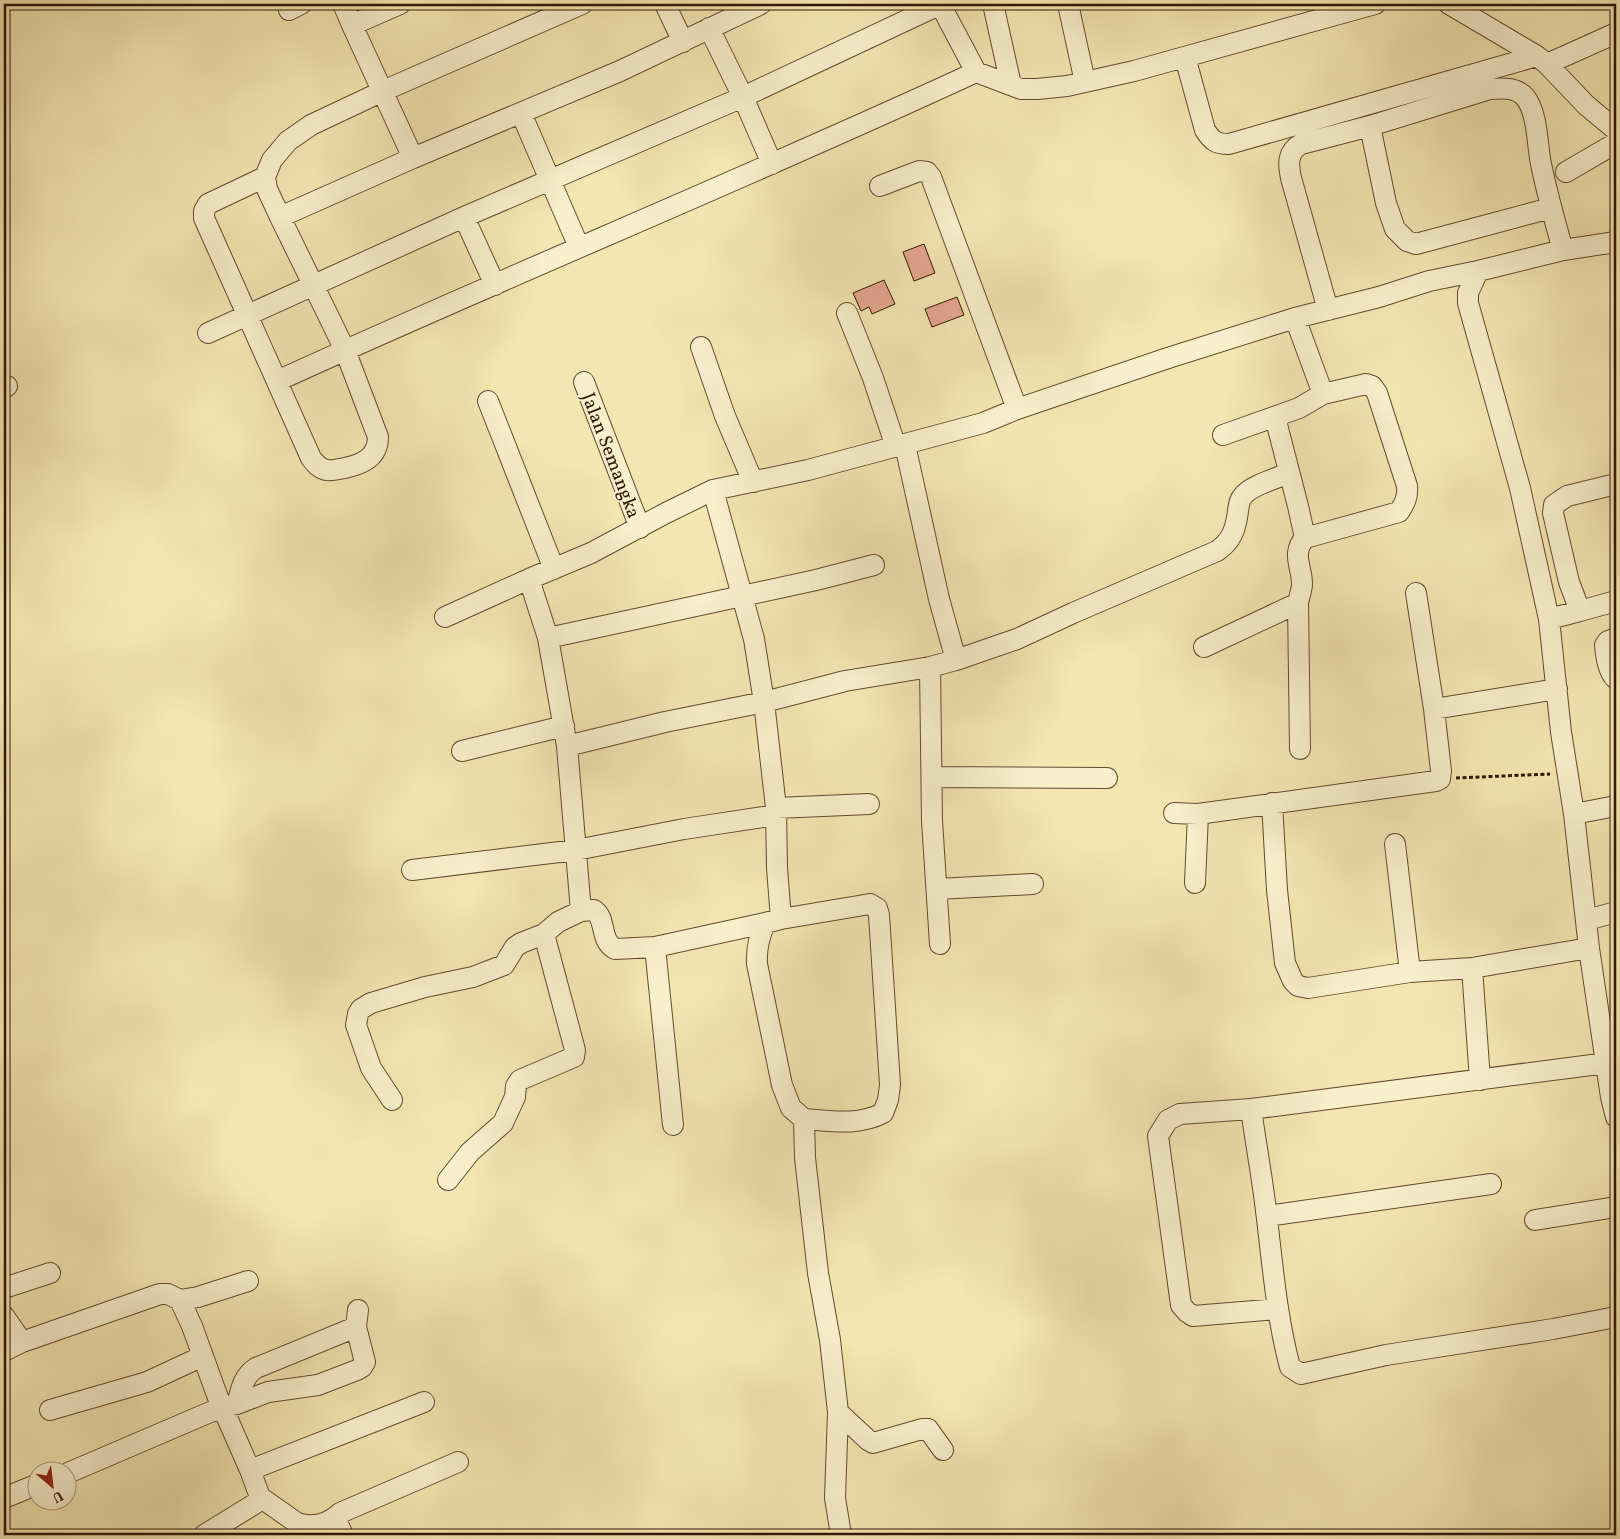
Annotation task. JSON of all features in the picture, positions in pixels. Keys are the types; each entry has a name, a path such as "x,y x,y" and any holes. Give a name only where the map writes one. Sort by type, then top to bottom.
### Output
{"street":[{"path":"343,4 413,158"},
{"path":"352,25 400,4"},
{"path":"266,177 208,204 204,211 204,218 311,458 317,466 326,470 357,466 375,453 378,446 378,437 345,350 267,189 266,177 272,160 288,141 311,125 383,91 582,4"},
{"path":"666,4 683,42"},
{"path":"280,218 413,158 620,71 761,4"},
{"path":"208,333 464,217 743,97 940,4 976,72 1021,88 1038,90 1085,82 1185,57 1375,4"},
{"path":"993,4 1011,85"},
{"path":"1068,4 1085,82"},
{"path":"1449,4 1542,60 1586,104 1616,130"},
{"path":"709,28 743,97 772,164"},
{"path":"1185,57 1205,130 1210,140 1219,144 1229,144 1542,60 1616,33"},
{"path":"277,381 772,164 976,72"},
{"path":"1328,310 1291,178 1290,156 1294,148 1301,144 1370,126 1490,89 1505,87 1517,91 1525,97 1532,111 1541,165 1563,250"},
{"path":"521,113 579,247"},
{"path":"1370,126 1386,202 1395,229 1407,240 1416,244 1551,208"},
{"path":"1566,172 1616,143"},
{"path":"880,186 919,171 927,172 931,177 1017,409"},
{"path":"464,217 495,285"},
{"path":"445,617 591,553 713,490 808,470 982,423 1017,409 1295,318 1379,297 1429,281 1563,250 1616,242"},
{"path":"1478,271 1468,293 1468,302 1520,488 1549,619 1589,948 1609,1057 1610,1097 1616,1117"},
{"path":"847,313 901,446 956,660"},
{"path":"1295,318 1323,394"},
{"path":"701,347 725,416 753,482"},
{"name":"Jalan Semangka","path":"584,382 640,528"},
{"path":"1223,435 1299,408 1323,394 1366,384 1372,386 1377,393 1407,486 1404,505 1399,512 1305,538 1300,544 1298,550 1302,585 1298,603 1300,749"},
{"path":"488,401 554,569"},
{"path":"1275,417 1305,538"},
{"path":"567,746 665,722 764,702 845,681 930,667 1016,639 1217,551 1226,545 1232,536 1237,524 1240,501 1244,494 1289,473"},
{"path":"1580,611 1569,582 1553,513 1554,505 1567,496 1616,484"},
{"path":"392,1100 371,1068 356,1025 361,1009 370,1003 425,987 473,977 504,965 515,947 544,934 558,922 581,911 594,910 598,912 605,939 615,949 655,947 773,921 870,904 877,908 878,914 890,1085 888,1100 883,1113 871,1119 848,1122 804,1119 791,1108 782,1085 756,951 759,938 773,921 777,868 776,812 764,702 754,639 713,490"},
{"path":"548,638 816,580 874,565"},
{"path":"529,579 548,638 564,726 581,911"},
{"path":"1174,813 1198,814 1432,782 1440,779 1441,771 1434,709 1416,593"},
{"path":"1549,619 1616,601"},
{"path":"1204,647 1298,603"},
{"path":"1616,638 1608,641 1605,646 1613,676 1616,679"},
{"path":"930,667 932,821 940,944"},
{"path":"1434,709 1557,689"},
{"path":"462,751 564,726"},
{"path":"932,777 1107,778"},
{"path":"1272,803 1276,890 1285,963 1293,981 1298,986 1308,988 1410,972 1472,968 1589,948"},
{"path":"412,870 576,850 776,812 869,804"},
{"path":"1574,814 1616,806"},
{"path":"1195,883 1198,814"},
{"path":"1395,844 1410,972"},
{"path":"937,889 1033,884"},
{"path":"1587,920 1616,912"},
{"path":"448,1180 470,1152 503,1123 515,1097 516,1086 520,1080 574,1057 575,1050 544,934"},
{"path":"655,947 673,1125"},
{"path":"1472,968 1480,1080"},
{"path":"1277,1309 1193,1316 1181,1305 1158,1136 1168,1120 1180,1114 1251,1109 1480,1080 1609,1057"},
{"path":"1251,1109 1267,1216 1277,1309 1290,1367 1301,1374 1386,1355 1616,1317"},
{"path":"804,1119 805,1158 838,1412 836,1498 841,1535"},
{"path":"1267,1216 1491,1184"},
{"path":"1535,1220 1616,1207"},
{"path":"4,1288 50,1273"},
{"path":"4,1351 22,1342 160,1294 168,1294 180,1300 198,1297 248,1281"},
{"path":"180,1300 204,1356 230,1405 260,1497 298,1523 305,1526 339,1526 340,1513 458,1462"},
{"path":"4,1316 22,1342"},
{"path":"78,1469 230,1405 268,1392 318,1385 357,1370 365,1362 357,1318 248,1373 230,1405"},
{"path":"50,1410 146,1382 204,1356"},
{"path":"250,1470 424,1402"},
{"path":"838,1412 868,1440 874,1443 922,1429 928,1429 943,1450"},
{"path":"4,1498 28,1488"},
{"path":"204,1535 256,1502 260,1497"}],"path":[{"path":"1440,779 1568,773"}],"building":[{"path":"924,244 935,273 914,281 903,252"},
{"path":"884,280 895,304 872,314 869,307 861,311 853,293"},
{"path":"957,297 964,315 932,327 925,309"}]}
